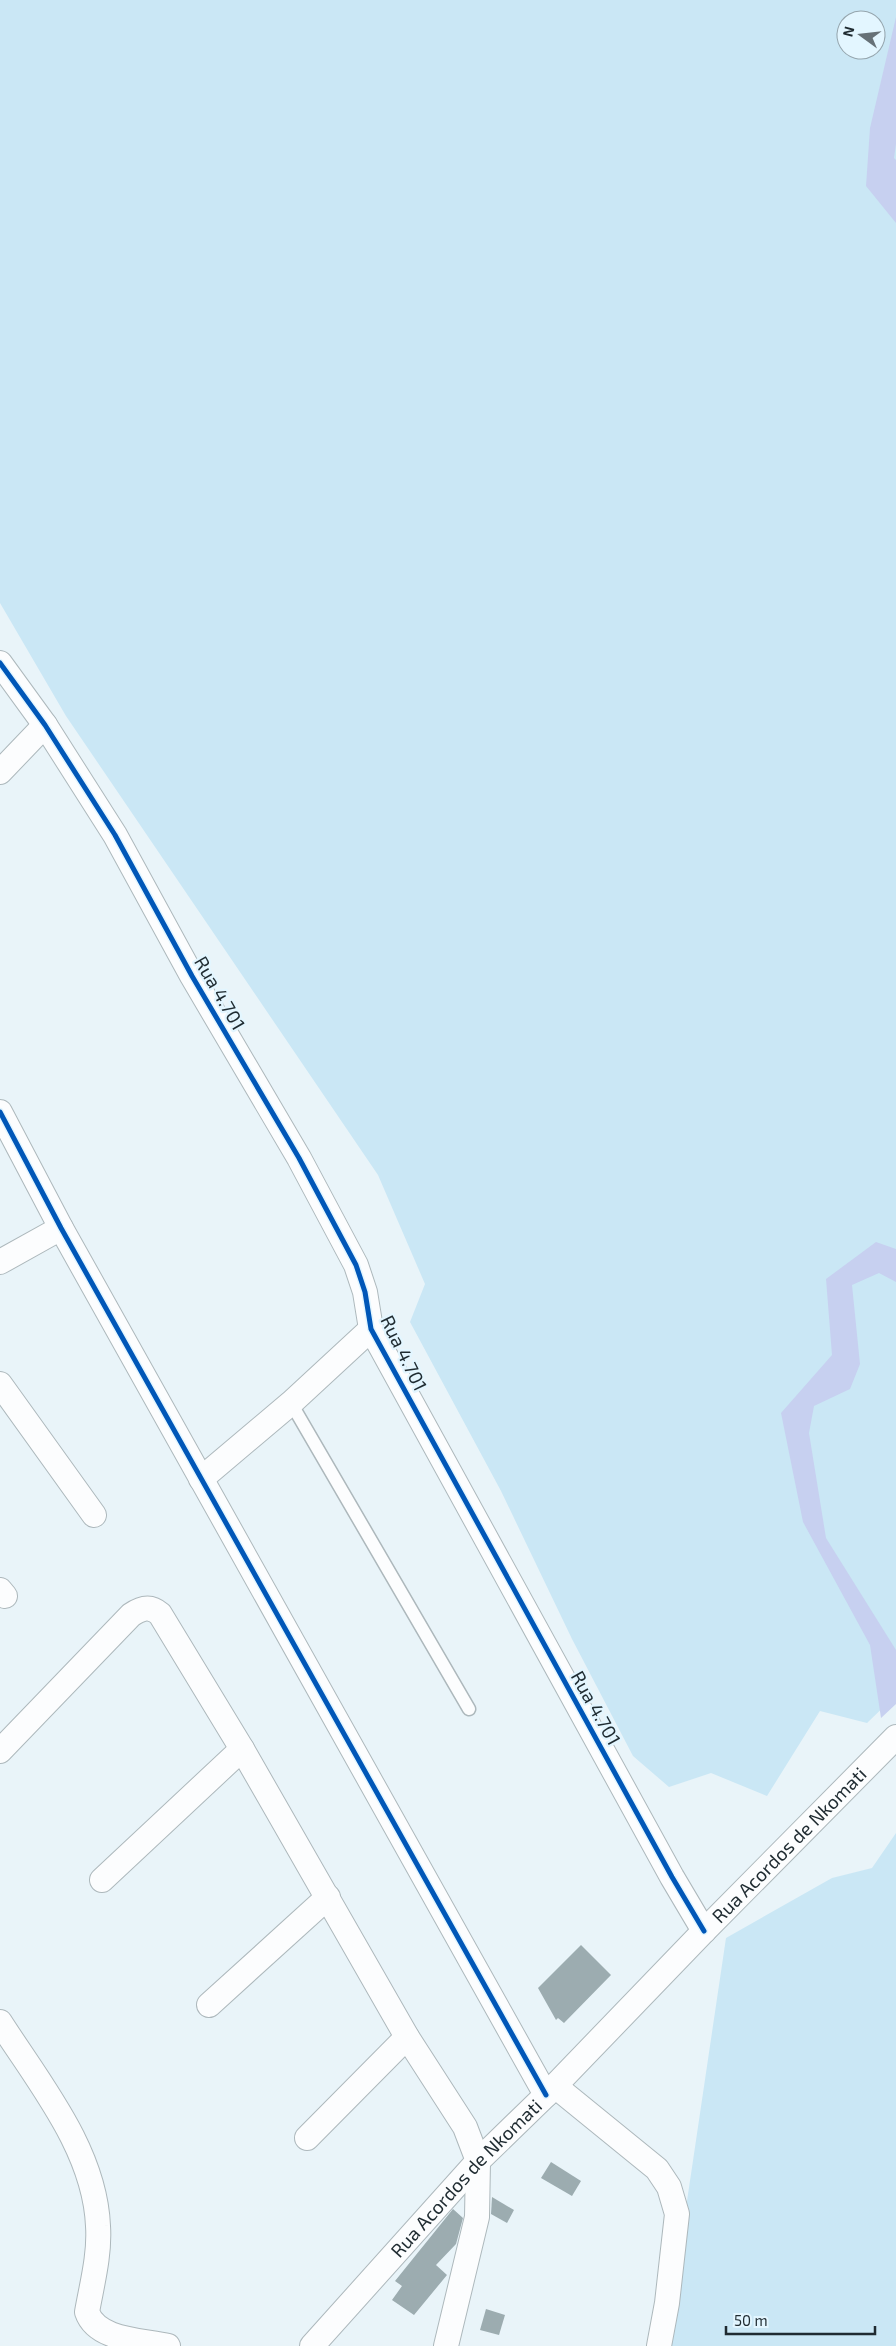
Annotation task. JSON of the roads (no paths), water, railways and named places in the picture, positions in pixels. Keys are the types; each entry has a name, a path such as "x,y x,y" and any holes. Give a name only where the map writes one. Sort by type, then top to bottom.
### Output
{"street":[{"name":"Rua 4.701","path":"0,663 45,725 115,835 192,976 299,1158 356,1265 365,1292 371,1329 667,1869 704,1930"},
{"path":"0,772 45,725"},
{"path":"0,1112 61,1228 201,1479 550,2091 658,2169 670,2187 677,2214 667,2303 659,2346"},
{"path":"0,1262 61,1228"},
{"path":"201,1479 291,1403 371,1329"},
{"path":"0,1384 94,1514"},
{"path":"0,1750 131,1615 139,1610 148,1608 160,1614 242,1749 407,2037 465,2127 478,2161 477,2218 446,2346"},
{"name":"Rua Acordos de Nkomati","path":"312,2346 478,2161 550,2091 704,1930 893,1740"},
{"path":"102,1880 242,1749"},
{"path":"209,2005 328,1897"},
{"path":"0,2022 73,2140 93,2195 98,2225 98,2250 87,2312 91,2322 98,2328 133,2342 168,2346"},
{"path":"308,2138 407,2037"}],"lane":[{"path":"291,1403 469,1709"}]}
